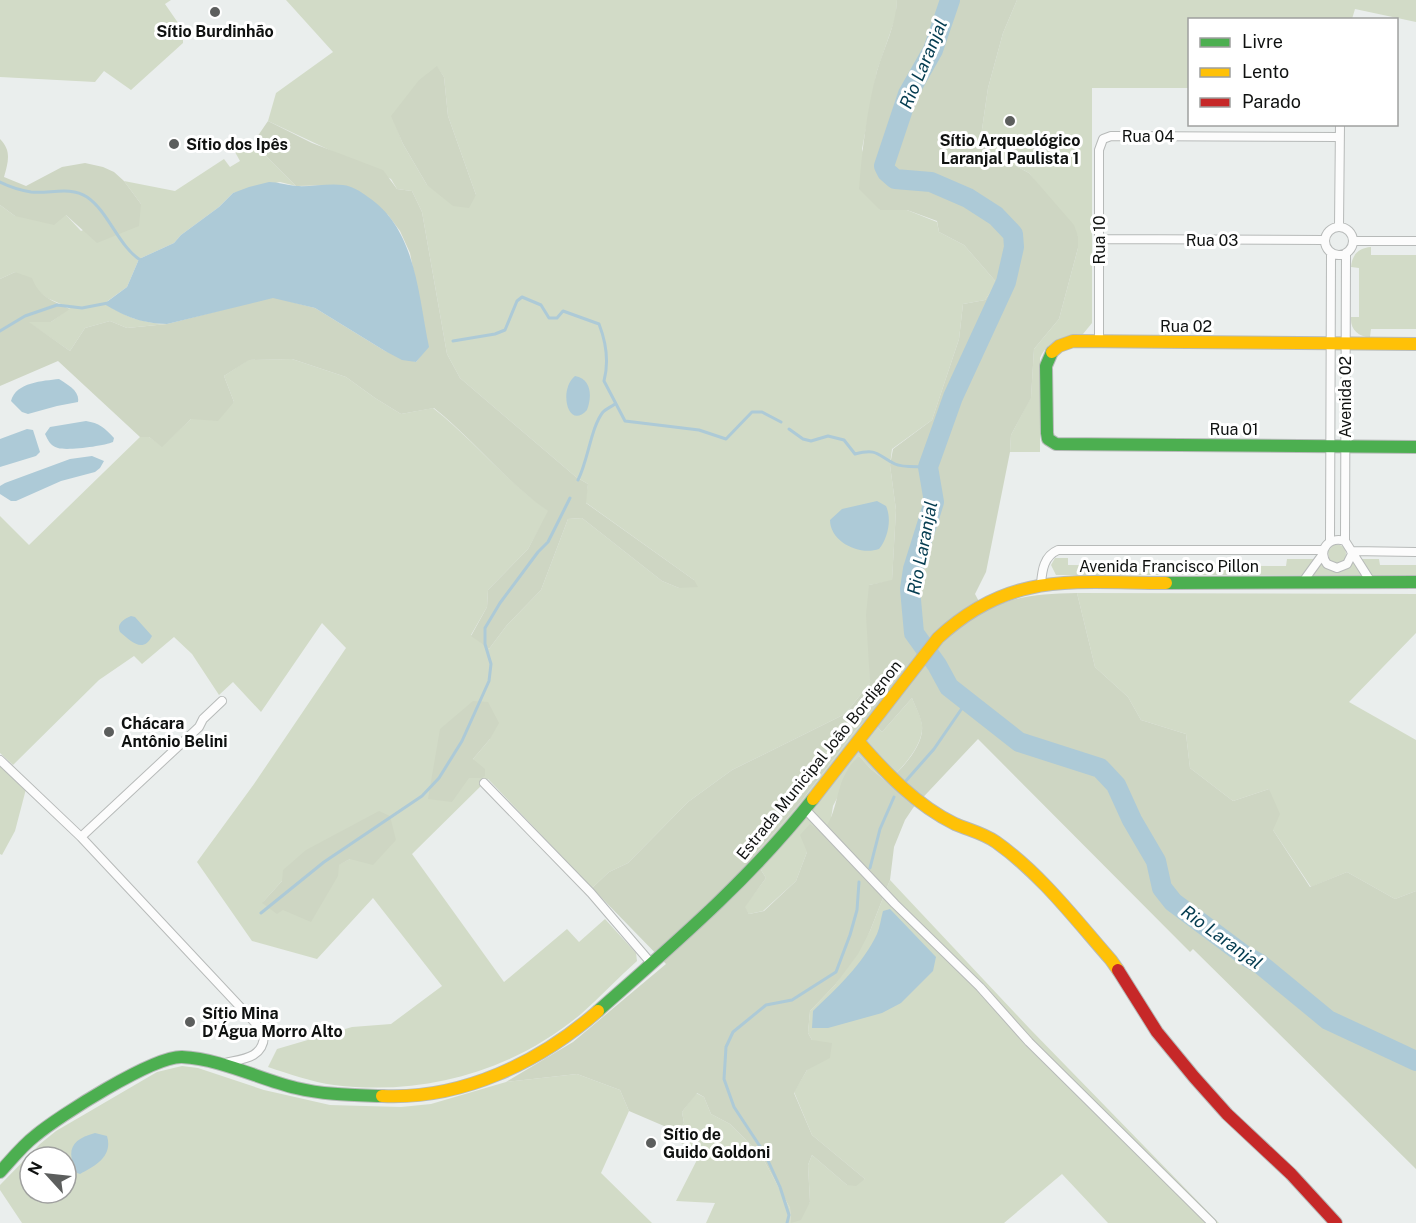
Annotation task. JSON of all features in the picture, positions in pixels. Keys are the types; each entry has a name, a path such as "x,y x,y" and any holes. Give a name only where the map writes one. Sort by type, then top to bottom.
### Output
{"main road":[{"name":"Rua 02","path":"1051,442 1047,433 1046,366 1054,349 1065,343 1416,344"},
{"name":"Rua 01","path":"1051,442 1056,444 1416,447"},
{"name":"Avenida Francisco Pillon","path":"938,638 954,623 979,606 1004,594 1041,584 1416,582"},
{"name":"Estrada Municipal João Bordignon","path":"0,1172 32,1138 79,1105 154,1064 179,1057 192,1057 296,1088 330,1094 401,1097 430,1095 457,1088 512,1068 558,1043 573,1033 738,885 805,809 938,638"},
{"path":"858,741 894,781 926,806 954,824 976,831 996,842 1042,881 1111,960 1157,1032 1194,1077 1227,1114 1291,1174 1336,1223"}],"street":[{"path":"1339,226 1340,126"},
{"name":"Rua 04","path":"1103,139 1111,136 1339,137"},
{"name":"Rua 10","path":"1099,342 1099,150 1103,139"},
{"path":"1339,226 1349,231 1353,241 1346,253 1339,255 1331,253 1326,248 1324,240 1329,231 1339,226"},
{"name":"Rua 03","path":"1099,239 1324,240"},
{"path":"1353,241 1416,241"},
{"name":"Avenida 02","path":"1330,541 1331,253"},
{"name":"Avenida 02","path":"1345,541 1346,253"},
{"path":"1302,583 1330,541 1337,539 1345,541 1371,582"},
{"path":"1041,584 1045,562 1050,553 1058,550 1323,552"},
{"path":"1323,552 1327,564 1337,568 1347,564 1352,552"},
{"path":"1352,552 1416,552"},
{"path":"81,837 199,727 203,719 222,701"},
{"path":"0,760 81,837 260,1029 264,1041 259,1053 218,1065"},
{"path":"484,783 591,893 651,963"},
{"path":"805,809 895,904 980,987 1029,1042 1212,1223"}],"green space":[{"path":"0,0 171,0 165,4 183,30 183,43 131,90 104,71 95,82 0,77"},
{"path":"286,0 897,0 896,16 877,71 862,149 880,210 907,210 937,222 939,232 964,245 997,283 985,300 963,304 959,339 932,420 892,449 890,465 896,510 892,581 869,585 870,683 845,714 732,770 688,802 628,863 609,872 592,888 488,779 412,854 504,982 567,929 579,942 605,919 636,953 637,961 581,1014 526,1051 496,1065 465,1075 433,1083 401,1087 334,1085 268,1067 277,1049 352,1027 391,1024 442,986 373,898 317,959 252,941 197,862 254,784 346,648 322,623 261,712 233,682 219,695 192,654 174,637 142,664 134,656 99,680 13,765 0,753 0,516 29,545 140,437 149,437 162,446 191,419 234,402 224,376 248,360 292,359 346,377 401,414 433,408 518,487 549,511 528,549 488,590 487,607 471,635 489,649 507,625 541,590 568,519 582,518 662,581 679,588 694,580 585,502 588,484 576,477 460,378 447,354 422,212 412,191 397,189 391,179 268,121 276,93 333,52","holes":["437,67 444,77 448,116 476,195 427,185 403,144 392,116","473,701 490,739 473,759 482,778 469,778","396,840 350,859 263,902 282,881"]},
{"path":"897,0 1017,0 1003,33 988,88 980,143 988,151 1029,173 1074,225 1078,236 1078,248 1059,319 1034,349 1031,398 1011,435 1010,452 986,572 975,594 984,611 1029,596 1077,593 1095,667 1128,697 1141,720 1186,734 1190,768 1233,801 1269,789 1280,814 1273,830 1310,887 1347,872 1395,899 1416,891 1416,1169 1193,949 1190,952 978,739 913,808 905,820 894,847 890,880 870,931 858,954 835,985 810,1011 808,1033 812,1040 832,1043 830,1058 807,1070 794,1093 812,1135 865,1179 856,1186 847,1185 812,1155 808,1165 810,1202 801,1220 791,1223 790,1208 761,1155 730,1124 711,1114 704,1097 697,1093 682,1112 684,1123 678,1132 629,1111 620,1090 577,1074 506,1082 573,1042 666,964 592,888 609,872 628,863 688,802 732,770 845,714 870,683 866,615 869,585 892,580 896,510 890,465 893,449 932,420 959,339 963,304 985,300 997,283 964,245 939,232 937,221 907,210 880,210 859,189 870,100","holes":["912,698 919,715 922,734 910,757 887,782 859,756 843,779 833,812 826,826 821,832 810,824 800,835 807,852 796,881 764,911 749,914 745,907 766,878 753,857 800,803 855,731 868,718 882,732"]},
{"path":"1017,0 1416,0 1416,22 1355,9 1352,18 1188,18 1188,88 1092,88 1092,323 1083,334 1053,343 1040,358 1040,452 1010,452 1011,435 1031,397 1034,349 1059,319 1078,248 1078,236 1029,173 988,151 980,143 988,88 1003,33"},
{"path":"437,66 444,77 448,116 476,195 469,208 453,206 427,185 403,144 391,116 419,80"},
{"path":"268,121 312,143 383,170 397,189 412,191 422,212 447,354 460,378 576,477 588,484 586,503 694,580 698,587 679,588 662,581 582,518 568,519 541,590 507,625 489,649 471,636 487,607 488,590 528,549 548,511 518,487 434,408 401,414 346,377 292,359 249,360 224,376 234,402 218,421 191,419 162,447 149,437 140,437 58,361 0,386 0,279 15,272 32,278 38,290 52,301 70,309 51,322 29,322 70,351 85,328 110,321 127,328 167,324 273,297 315,308 385,351 416,362 428,346 410,253 400,231 388,215 342,185 296,186 253,143"},
{"path":"0,139 8,152 4,177 26,186 62,167 85,163 114,172 124,181 141,204 139,226 97,243 66,215 54,225 15,216 0,205"},
{"path":"248,143 253,143 296,186 280,182 233,193 174,243 139,259 127,287 105,303 134,318 167,324 127,328 110,321 85,328 70,351 28,322 51,322 70,308 47,298 15,272 0,279 0,205 15,216 66,215 81,231 141,204 124,181 175,191 224,159 230,167 240,161 235,152"},
{"path":"1371,247 1371,255 1416,255 1416,329 1371,329 1370,337 1362,336 1353,329 1351,317 1359,317 1359,268 1351,267 1354,256 1359,251"},
{"path":"1334,544 1344,548 1345,559 1379,559 1380,565 1416,565 1416,575 1056,575 1051,565 1055,558 1068,558 1068,565 1286,566 1287,559 1329,559 1328,551"},
{"path":"1077,593 1416,594 1416,633 1349,702 1416,740 1416,891 1395,899 1347,872 1311,887 1273,830 1269,789 1233,801 1190,768 1186,734 1141,720 1128,697 1095,667"},
{"path":"912,698 922,725 922,733 915,749 899,771 887,782 859,756 833,806 830,825 821,832 807,852 796,881 763,911 749,914 744,907 766,878 753,857 868,718 882,732"},
{"path":"473,701 488,702 499,723 490,739 473,759 485,769 485,776 469,778 452,802 428,799 440,729"},
{"path":"0,766 26,789 15,831 2,855 0,854"},
{"path":"379,811 390,816 396,840 373,865 350,859 339,865 338,876 311,922 283,910 277,914 262,903 282,881 283,870 306,850"},
{"path":"890,880 1030,1029 1219,1223 1108,1223 1062,1174 1004,1223 706,1223 715,1203 676,1201 700,1154 674,1139 684,1123 682,1112 696,1093 704,1097 711,1114 730,1124 761,1155 790,1208 791,1222 810,1202 808,1165 812,1155 847,1185 865,1179 812,1135 794,1092 807,1070 812,1040 808,1033 810,1011 835,985 870,931"},
{"path":"182,1066 198,1068 264,1090 330,1105 401,1107 431,1104 506,1082 577,1074 620,1090 629,1111 601,1173 652,1223 22,1223 0,1190 0,1185 18,1167 18,1205 78,1205 78,1145 39,1145 56,1131 157,1072"}],"water":[{"path":"269,182 296,186 332,184 346,186 362,193 384,210 396,226 405,245 418,285 429,347 416,362 402,360 385,351 315,308 273,298 167,324 134,318 104,304 127,287 139,259 174,243 233,193"},
{"path":"575,376 588,385 590,400 587,410 575,416 570,412 566,398 570,382"},
{"path":"59,379 75,391 78,402 28,414 22,412 11,401 18,390 24,386"},
{"path":"86,421 105,429 114,438 113,442 86,448 63,449 51,444 45,434 50,427"},
{"path":"27,429 33,430 40,452 36,456 0,467 0,439"},
{"path":"92,456 104,461 95,472 61,481 16,501 11,501 0,494 0,486 5,483 70,459"},
{"path":"877,501 886,506 889,517 887,534 879,549 863,551 840,541 831,528 830,520 842,509"},
{"path":"131,616 135,617 152,636 145,644 137,644 120,632 120,624"},
{"path":"890,909 936,957 933,971 901,1003 882,1013 828,1028 812,1028 813,1011 848,976 864,956 877,934 883,911"},
{"path":"95,1133 107,1136 108,1149 102,1160 80,1174 78,1173 78,1145 74,1145 87,1135"}],"waterway":[{"name":"Rio Laranjal","path":"950,0 933,50 908,94 884,166 895,179 931,182 968,198 996,216 1013,234 1014,247 1006,282 953,397 928,467 934,502 913,569 910,589 914,633 937,665 949,687 1019,742 1100,768 1116,785 1132,820 1156,861 1162,888 1173,902 1244,955 1260,964 1328,1020 1416,1061"},
{"path":"0,182 31,192 67,191 87,197 102,212 127,248 142,261"},
{"path":"453,341 495,334 505,330 517,301 522,297 541,305 549,318 557,318 563,311 599,324 606,352 604,381 625,421 699,430 726,439 752,412 762,412 781,422"},
{"path":"0,331 25,316 57,305 82,308 108,303"},
{"path":"578,480 599,418 603,412 615,404"},
{"path":"789,429 803,439 811,441 828,436 844,440 855,454 873,452 898,465 928,467"},
{"path":"261,913 324,862 422,796 439,778 462,741 489,681 491,664 485,644 485,628 500,603 548,542 570,498"},
{"path":"904,783 934,749 967,701"},
{"path":"870,868 880,829 894,797"},
{"path":"787,1223 789,1215 780,1187 765,1154 734,1107 724,1079 726,1047 733,1032 766,1005 792,1000 836,972 857,910 859,882"}],"traffic: fast":[{"path":"1052,352 1046,366 1047,433 1048,439 1056,444 1416,447"},
{"path":"1166,583 1416,582"},
{"path":"598,1011 737,884 789,829 813,799"},
{"path":"0,1172 30,1140 64,1115 129,1076 168,1059 182,1057 211,1061 307,1090 382,1096"}],"traffic: slow":[{"path":"1052,352 1059,346 1073,341 1416,344"},
{"path":"813,799 938,638 965,616 992,601 1018,591 1045,585 1073,582 1166,583"},
{"path":"858,741 891,776 927,808 955,824 991,839 1028,868 1071,913 1118,970"},
{"path":"382,1096 412,1096 441,1092 498,1074 551,1046 598,1011"}],"traffic: jam":[{"path":"1118,970 1157,1032 1194,1077 1227,1114 1291,1174 1336,1223"}],"place":[{"name":"Sítio Burdinhão","path":"215,12"},
{"name":"Sítio Arqueológico Laranjal Paulista 1","path":"1010,121"},
{"name":"Sítio dos Ipês","path":"174,144"},
{"name":"Chácara Antônio Belini","path":"109,732"},
{"name":"Sítio Mina D'Água Morro Alto","path":"190,1022"},
{"name":"Sítio de Guido Goldoni","path":"651,1143"}]}
